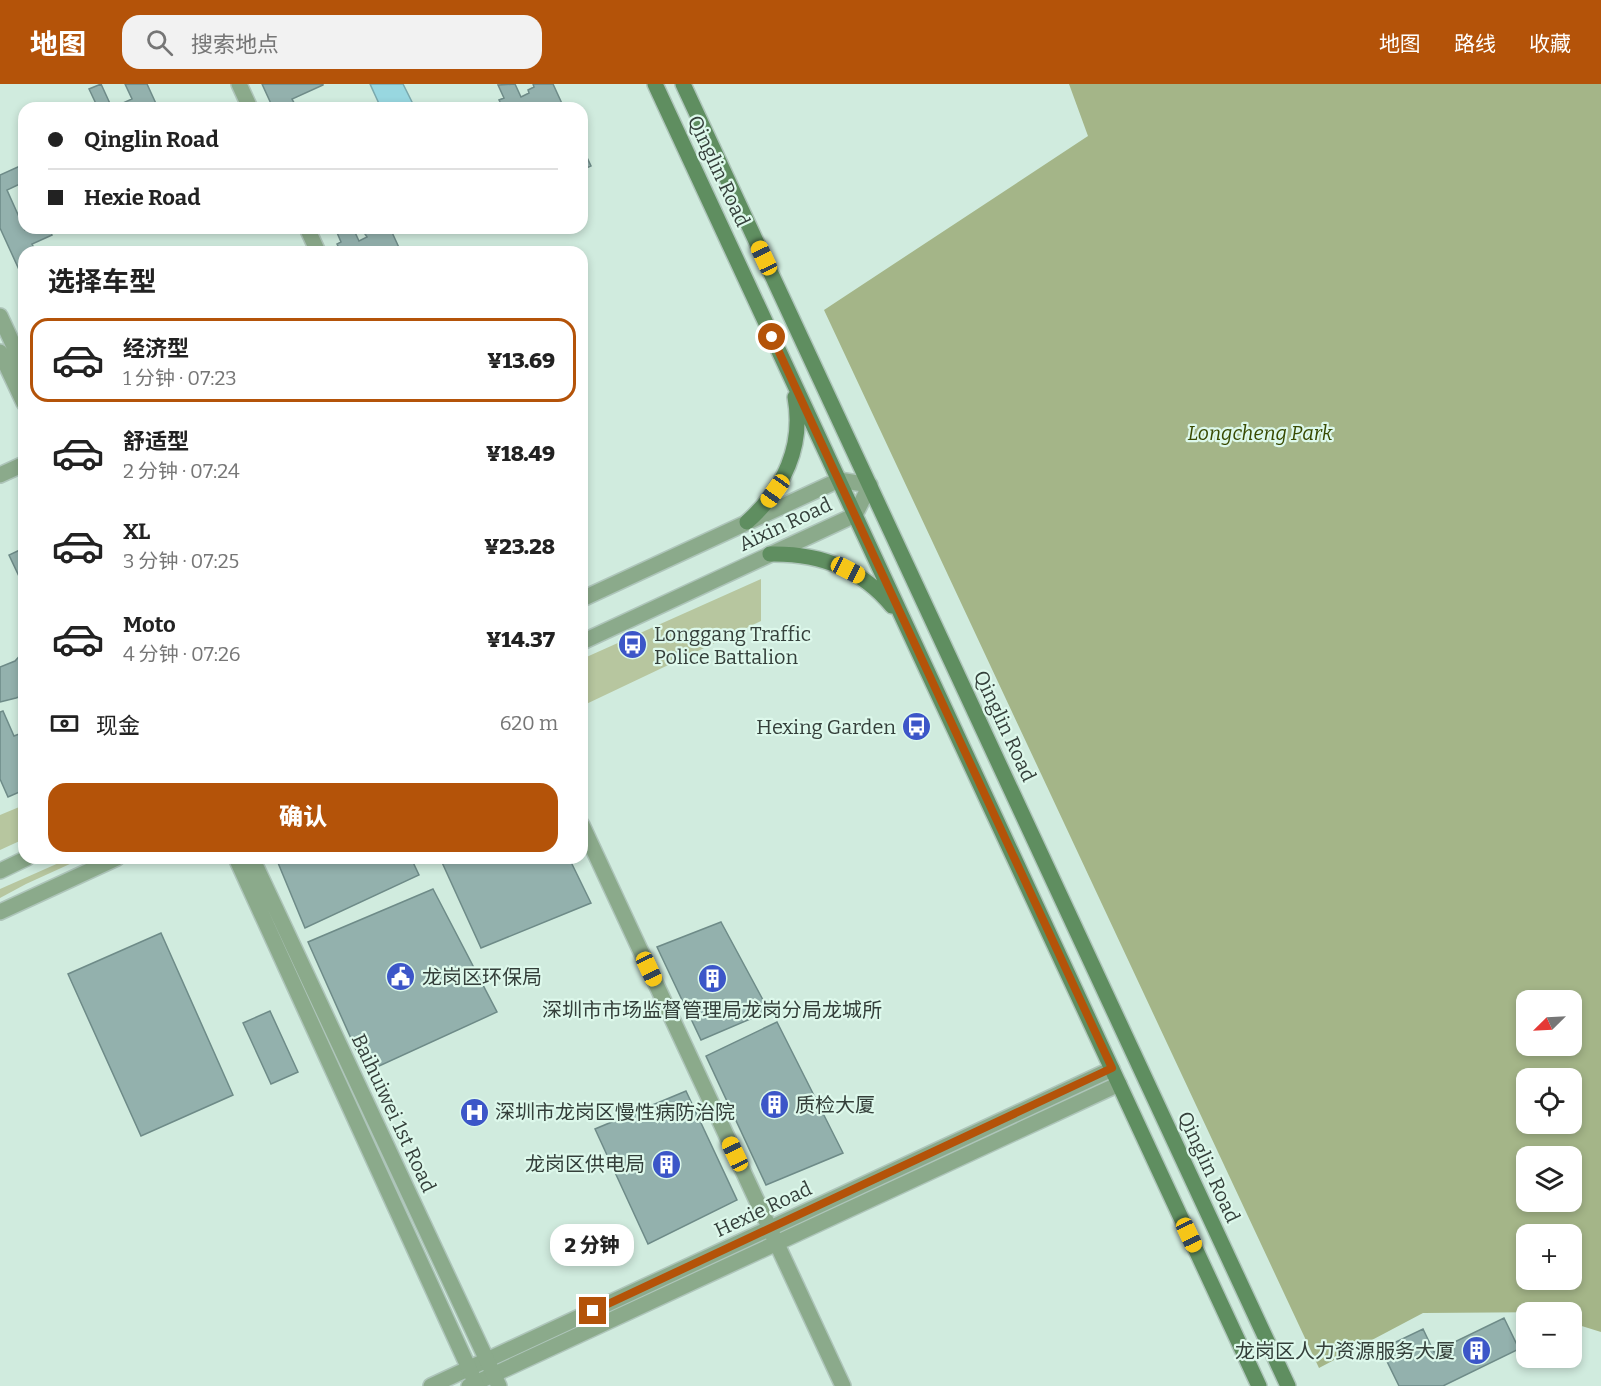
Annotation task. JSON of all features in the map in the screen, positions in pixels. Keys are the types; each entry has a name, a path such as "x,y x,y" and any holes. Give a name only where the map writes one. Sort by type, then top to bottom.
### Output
{"main road":[{"name":"Qinglin Road","path":"655,84 1259,1386"},
{"name":"Qinglin Road","path":"683,84 1288,1386"},
{"path":"747,522 763,508 788,468 796,443 798,413 792,379"},
{"path":"770,554 815,557 860,576 882,594 905,622"}],"street":[{"path":"239,84 247,102"},
{"path":"0,316 18,355"},
{"path":"0,352 18,390"},
{"path":"0,475 18,467"},
{"name":"Aixin Road","path":"588,596 839,480 870,485 855,515 588,639"},
{"path":"588,838 843,1386"},
{"path":"0,870 18,862"},
{"path":"0,912 104,864"},
{"name":"Baihuiwei 1st Road","path":"239,864 469,1368 474,1385"},
{"name":"Baihuiwei 1st Road","path":"255,864 496,1380"},
{"name":"Hexie Road","path":"432,1386 1112,1068"},
{"name":"Hexie Road","path":"474,1385 496,1380 777,1244 1119,1084"}],"green space":[{"name":"Longcheng Park","path":"1069,84 1601,84 1601,1332 1582,1326 1582,1302 1516,1302 1516,1312 1423,1313 1319,1368 824,310 1088,136"},
{"path":"761,579 761,621 588,703 588,656"},
{"path":"18,808 18,842 0,850 0,815"},
{"path":"56,864 70,864 0,898 0,889"}],"water":[{"path":"370,84 403,84 412,102 378,102"}],"building":[{"path":"101,84 109,102 95,102 89,89"},
{"path":"125,84 147,84 155,102 125,102 132,99"},
{"path":"262,84 323,84 292,99 294,102 270,102"},
{"path":"515,84 521,97 529,93 528,90 534,87 533,84 553,84 561,102 500,102 499,100 504,98 498,85"},
{"path":"18,167 18,185 7,190 18,215 18,234 52,235 32,244 33,246 18,246 18,267 0,228 0,175"},
{"path":"338,234 356,234 359,241 367,237 365,234 393,234 398,246 338,246 337,244 341,242"},
{"path":"18,551 18,574 9,555"},
{"path":"18,658 18,697 0,702 0,667"},
{"path":"3,711 14,736 18,734 18,793 8,797 0,779 0,712"},
{"path":"278,864 414,864 419,875 305,928"},
{"path":"443,864 572,864 591,903 481,948"},
{"name":"龙岗区环保局","path":"433,889 497,1012 366,1072 308,942"},
{"name":"深圳市市场监督管理局龙岗分局龙城所","path":"721,922 769,1011 701,1040 657,947"},
{"path":"161,933 233,1095 141,1136 68,974"},
{"path":"270,1011 298,1072 271,1084 243,1023"},
{"name":"质检大厦","path":"777,1022 843,1153 766,1185 706,1056"},
{"name":"龙岗区供电局","path":"686,1091 737,1200 648,1244 595,1129"},
{"name":"龙岗区人力资源服务大厦","path":"1504,1318 1516,1343 1516,1350 1443,1386 1399,1386 1381,1349 1423,1329 1434,1352"}],"place":[{"name":"Longgang Traffic Police Battalion","path":"633,645"},
{"name":"Hexing Garden","path":"917,727"},
{"name":"龙岗区环保局","path":"401,977"},
{"name":"深圳市市场监督管理局龙岗分局龙城所","path":"712,979"},
{"name":"质检大厦","path":"774,1105"},
{"name":"深圳市龙岗区慢性病防治院","path":"474,1112"},
{"name":"龙岗区供电局","path":"666,1164"},
{"name":"龙岗区人力资源服务大厦","path":"1476,1351"}],"route":[{"path":"593,1311 1112,1068 772,337"}]}
